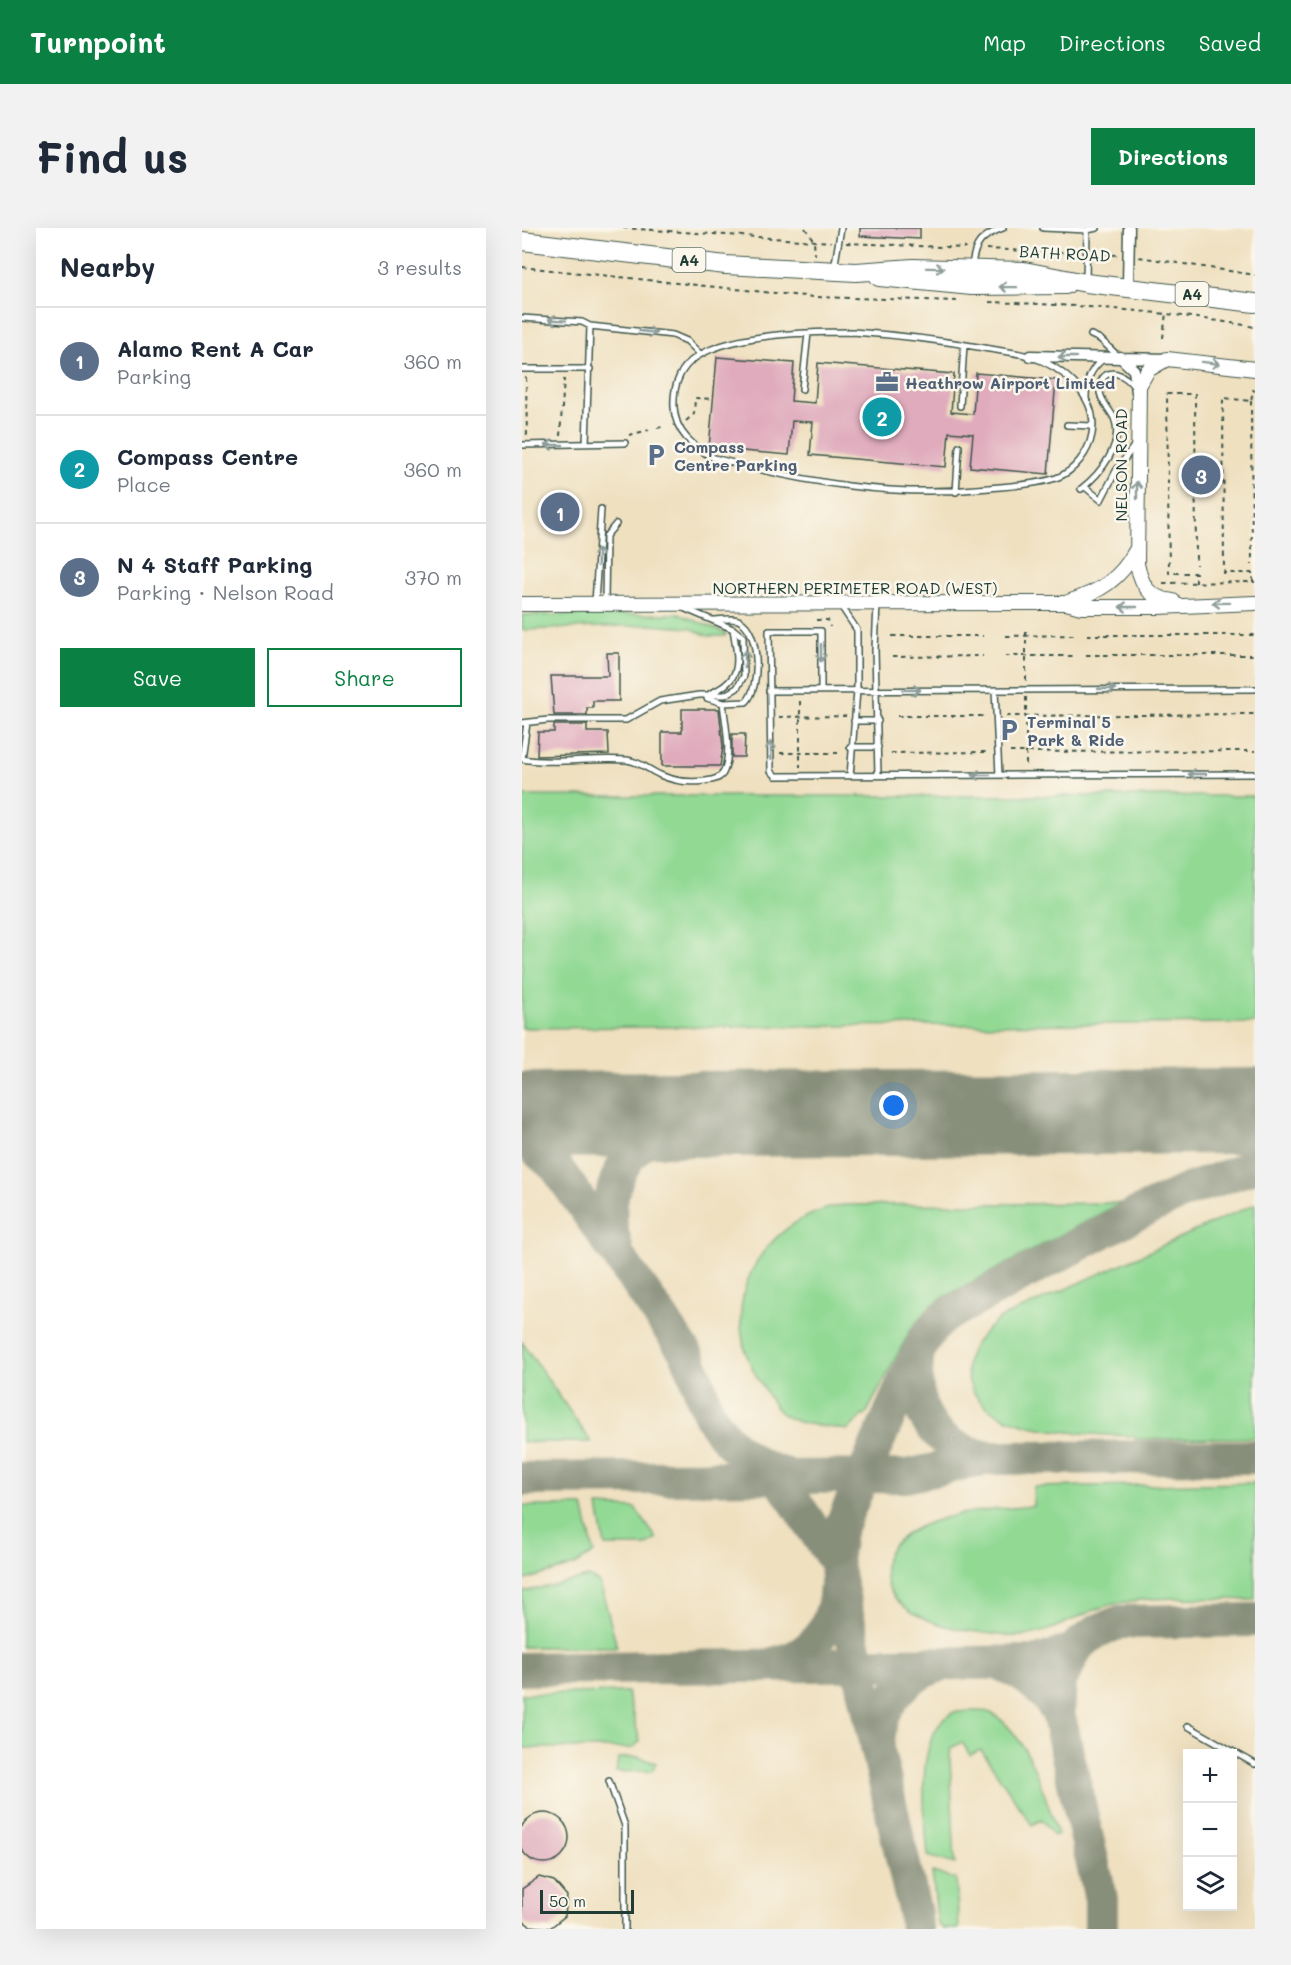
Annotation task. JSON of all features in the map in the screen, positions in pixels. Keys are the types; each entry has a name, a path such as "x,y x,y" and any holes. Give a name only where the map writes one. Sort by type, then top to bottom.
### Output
{"highway":[{"name":"BATH ROAD","path":"522,241 726,265 856,272 913,268 969,286 1040,273 1086,283 1128,286 1255,303"}],"street":[{"path":"1128,286 1129,228"},
{"path":"1030,356 1167,359 1255,369"},
{"path":"1119,357 1134,370 1137,394"},
{"name":"NELSON ROAD","path":"1167,359 1155,365 1145,374 1137,394 1137,549 1140,577 1148,592 1155,598 1187,604"},
{"path":"1066,603 1089,596 1110,584 1119,576 1137,549"},
{"name":"NORTHERN PERIMETER ROAD (WEST)","path":"522,604 877,602 1066,603 1092,607 1158,607 1187,604"},
{"path":"1187,604 1255,603"}],"lane":[{"path":"825,270 838,243 841,228"},
{"path":"969,286 974,249 989,234 1002,228"},
{"path":"1043,228 1087,230 1097,228"},
{"path":"1086,283 1087,230"},
{"path":"522,318 582,322 590,326 674,335 687,341 700,354"},
{"path":"586,444 590,326"},
{"path":"802,389 808,333"},
{"path":"808,333 880,334 1030,356 1062,373 1086,398 1091,409 1093,426 1091,439 1080,459 1056,478 956,492 879,491 834,485 753,468 704,453 679,430 674,406 679,376 690,361 711,349 748,340 808,333"},
{"path":"1091,335 1100,339 1119,357"},
{"path":"960,406 964,345"},
{"path":"1086,398 1088,377 1093,367 1105,357"},
{"path":"524,372 590,369"},
{"path":"1137,394 1133,385 1121,374 1109,374 1101,381 1099,392 1115,420 1115,444 1100,471 1083,488 1101,500 1116,471 1137,442"},
{"path":"1067,425 1093,426"},
{"path":"522,445 625,443"},
{"path":"956,492 959,447"},
{"path":"600,604 601,509"},
{"path":"600,604 606,536 616,524"},
{"path":"877,602 878,776"},
{"path":"674,603 733,629 743,637 744,676 737,688 725,695 699,695 660,701 626,720 548,720 525,723 522,759 555,762 625,760 646,766 659,775 676,780 696,783 719,778 724,771 726,744 723,703"},
{"path":"838,603 857,630 857,690 850,747 850,776"},
{"path":"699,695 723,703 746,702 753,696 755,646 750,628 739,619 711,620"},
{"path":"821,691 820,631 769,631 771,771 776,776 1255,774"},
{"path":"770,691 1255,689"},
{"path":"995,690 999,775"},
{"path":"854,721 878,721"},
{"path":"850,747 878,747"},
{"path":"1188,1726 1255,1764"},
{"path":"609,1781 625,1826 625,1929"}],"path":[{"name":"BATH ROAD","path":"623,228 838,243 1128,256 1255,275"},
{"path":"805,228 814,241 825,270"},
{"path":"522,267 813,297 969,286"},
{"path":"986,302 1051,304 1166,313 1255,327"},
{"path":"1164,338 1166,313"},
{"path":"560,444 565,369"},
{"path":"524,372 526,438"},
{"path":"1252,565 1251,400 1253,390 1255,391"},
{"path":"1196,565 1195,394 1167,394 1169,573 1196,573 1196,583"},
{"path":"686,420 694,414 695,398 713,399"},
{"path":"1163,583 1254,582 1252,573 1224,573 1223,398 1251,400"},
{"path":"657,428 662,428"},
{"path":"628,435 649,430"},
{"path":"1026,631 1026,775"},
{"path":"1087,635 1255,634"},
{"path":"1006,636 1075,635"},
{"path":"892,636 982,636"},
{"path":"1086,655 1255,655"},
{"path":"892,657 983,656"},
{"path":"1005,656 1075,656"},
{"path":"800,691 800,776"},
{"path":"1006,716 1255,714"},
{"path":"779,717 849,716"},
{"path":"897,716 983,716"},
{"path":"1010,752 1255,751"},
{"path":"891,753 987,752"},
{"path":"777,753 838,753"}],"green space":[{"path":"679,614 726,633 725,636 708,636 690,628 650,625 522,630 522,615"},
{"path":"522,796 1255,796 1255,1023 522,1028"},
{"path":"1121,1203 940,1299 911,1329 865,1416 863,1415 848,1430 804,1423 782,1414 770,1400 747,1355 741,1326 743,1298 751,1272 766,1248 787,1229 813,1214 843,1205"},
{"path":"1255,1204 1255,1438 1135,1439 1134,1436 1067,1432 1042,1428 1018,1423 997,1414 981,1401 970,1385 967,1375 969,1356 978,1340 999,1319"},
{"path":"522,1342 591,1442 522,1442"},
{"path":"1255,1483 1255,1600 1184,1598 1131,1601 1102,1607 1032,1635 1011,1636 954,1628 922,1617 896,1599 888,1586 885,1571 886,1558 895,1543 904,1536 924,1525 954,1516 986,1510 1033,1506 1034,1487"},
{"path":"522,1506 583,1506 594,1553 575,1565 522,1581"},
{"path":"598,1506 635,1508 657,1539 646,1546 605,1546"},
{"path":"589,1577 600,1583 617,1647 522,1647 522,1592"},
{"path":"627,1692 640,1741 633,1748 522,1748 522,1694"},
{"path":"954,1712 991,1713 1004,1722 1015,1735 1034,1768 1058,1835 1054,1836 1042,1819 1032,1825 981,1750 970,1755 962,1742 951,1748 950,1758 955,1864 928,1856 924,1799 927,1757 932,1738 941,1723"},
{"path":"638,1757 656,1763 652,1771 616,1772 618,1758"},
{"path":"932,1872 956,1879 959,1929 942,1929 942,1926 938,1925"}],"building":[{"path":"860,228 920,228 920,239 860,236"},
{"path":"717,357 794,363 791,401 815,403 818,363 954,374 951,412 973,414 976,373 1056,380 1048,474 970,467 973,434 949,432 946,467 810,455 813,422 792,421 789,455 709,448"},
{"path":"607,653 619,653 619,701 593,701 593,708 587,708 587,715 554,715 551,676 608,676"},
{"path":"682,709 719,709 723,747 720,766 662,766 662,732 682,732"},
{"path":"554,725 587,725 587,732 608,732 609,754 537,756 538,732 554,732"},
{"path":"732,734 745,734 744,757 732,757"},
{"path":"544,1813 558,1817 565,1824 569,1838 565,1852 558,1859 544,1863 530,1859 523,1852 519,1838 523,1824 530,1817"},
{"path":"539,1877 554,1881 567,1896 565,1916 550,1928 530,1926 522,1920 522,1889"}],"taxiway":[{"path":"616,1247 612,1230 612,1196 616,1180 624,1165 646,1140 673,1125 705,1114"},
{"path":"522,1138 556,1167 684,1350 704,1401 717,1426 746,1456 758,1464 784,1474"},
{"path":"835,1561 839,1531 904,1382 926,1336 943,1317 1134,1215 1188,1190 1255,1166"},
{"path":"917,1361 918,1398 931,1426 955,1446 990,1458"},
{"path":"522,1479 906,1476 990,1458 1255,1457"},
{"path":"765,1467 785,1487 835,1561 915,1914 916,1929"},
{"path":"776,1663 802,1653 820,1635 832,1612 836,1585"},
{"path":"522,1669 1038,1662 1071,1651 1097,1631 1121,1622 1255,1620"},
{"path":"997,1663 1016,1671 1032,1682 1058,1713 1060,1681 1078,1645"},
{"path":"878,1745 883,1717 896,1695 915,1677 940,1665"},
{"path":"1058,1713 1101,1899 1101,1929"}],"runway":[{"path":"522,1115 1255,1111"}],"place":[{"name":"Heathrow Airport Limited","path":"887,382"},
{"name":"Compass Centre","path":"882,417"},
{"name":"Compass Centre Parking","path":"656,455"},
{"name":"N 4 Staff Parking","path":"1201,475"},
{"name":"Alamo Rent A Car","path":"560,512"},
{"name":"Terminal 5 Park & Ride","path":"1009,730"}]}
